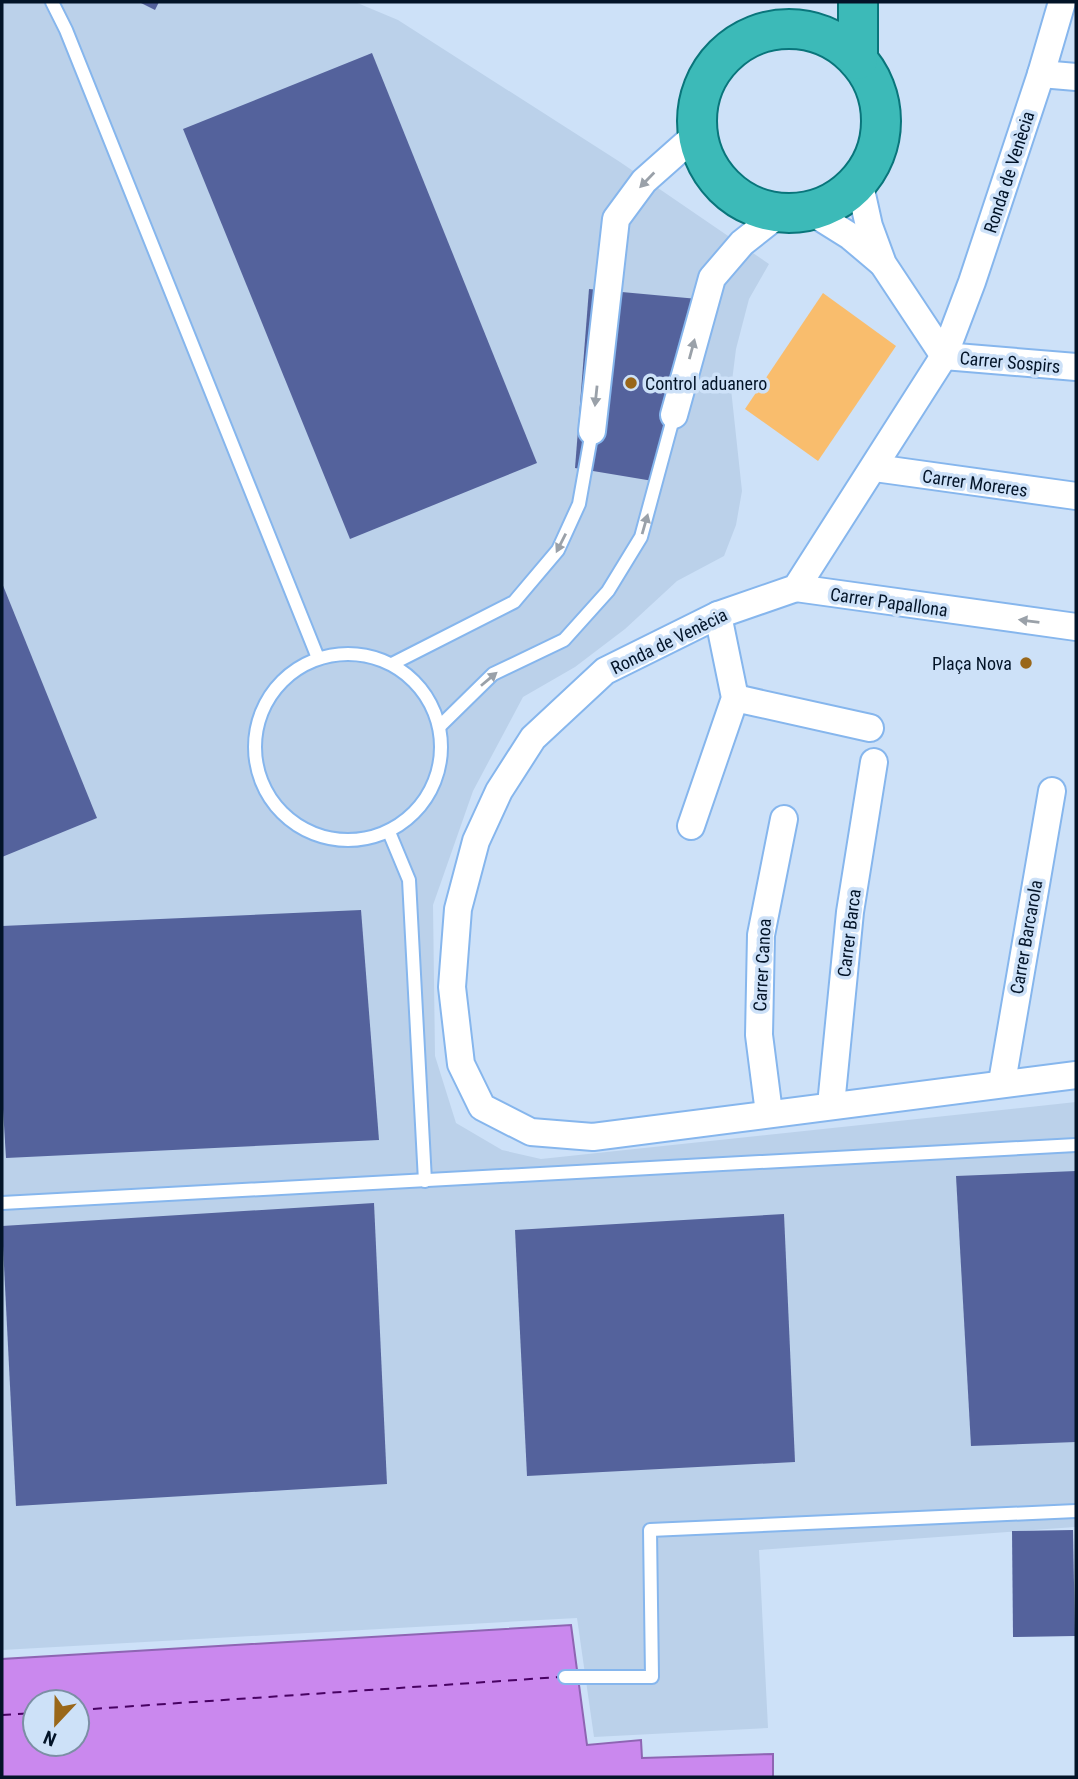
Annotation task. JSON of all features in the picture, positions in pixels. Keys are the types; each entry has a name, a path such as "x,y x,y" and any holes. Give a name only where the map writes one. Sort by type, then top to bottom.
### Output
{"highway":[{"path":"771,30 803,30 833,41 858,60 873,84 880,111 877,149 859,181 837,200 795,212 750,205 725,188 706,163 697,134 698,100 716,64 731,48 750,37 771,30 809,2"},
{"path":"858,2 858,60"}],"street":[{"name":"Ronda de Venècia","path":"1062,2 972,282 944,356 875,468 796,589 718,615 605,671 533,738 499,791 476,841 458,909 452,987 461,1064 482,1107 531,1132 593,1138 1002,1082 1076,1075"},
{"path":"1041,74 1076,77"},
{"path":"592,431 616,219 643,181 697,134"},
{"path":"859,181 869,226 883,264 944,356"},
{"path":"674,415 712,278 742,243 795,212 850,236 883,264"},
{"name":"Carrer Sospirs","path":"944,356 1076,368"},
{"name":"Carrer Moreres","path":"875,468 1076,496"},
{"name":"Carrer Papallona","path":"796,589 1076,627"},
{"path":"691,826 735,698 718,615"},
{"path":"735,698 870,728"},
{"name":"Carrer Barca","path":"831,1105 850,912 874,762"},
{"name":"Carrer Barcarola","path":"1002,1082 1052,791"},
{"name":"Carrer Canoa","path":"769,1113 759,1035 761,935 784,819"}],"lane":[{"path":"52,2 66,30 318,658"},
{"path":"440,726 493,674 564,639 608,591 641,537 674,415"},
{"path":"392,664 514,602 523,592 558,550 579,504 592,431"},
{"path":"343,653 368,655 392,664 414,680 430,701 440,726 442,758 433,788 415,813 389,832 360,840 329,839 301,828 277,808 261,783 254,752 257,722 270,694 291,672 318,658 343,653"},
{"path":"389,832 409,880 425,1181"},
{"path":"2,1203 1076,1145"},
{"path":"565,1677 652,1677 650,1530 1076,1511"}],"shaded area":[{"path":"2,2 355,2 398,20 620,162 769,264 749,299 736,349 731,389 742,491 736,525 724,556 677,581 625,629 575,667 523,697 473,791 433,905 435,1056 456,1123 502,1150 541,1159 1076,1102 1076,1595 1075,1527 759,1550 768,1728 594,1737 577,1618 2,1650"},
{"path":"823,293 896,346 818,461 745,409"},
{"path":"571,1625 587,1745 641,1740 642,1758 773,1754 773,1777 2,1777 2,1659"}],"building":[{"path":"139,2 159,2 155,10"},
{"path":"372,53 537,463 350,539 183,129"},
{"name":"Control aduanero","path":"589,289 698,299 659,482 575,468"},
{"path":"2,583 97,818 2,857"},
{"path":"361,910 379,1140 6,1158 2,1092 2,926"},
{"path":"1076,1171 1076,1442 971,1446 956,1176"},
{"path":"374,1203 387,1484 16,1506 2,1226"},
{"path":"784,1214 795,1462 527,1476 515,1230"},
{"path":"1073,1530 1075,1636 1013,1637 1012,1531"}],"ferry route":[{"path":"91,1709 560,1677"},
{"path":"2,1715 21,1714"}],"place":[{"name":"Control aduanero","path":"631,383"},
{"name":"Plaça Nova","path":"1026,663"}]}
